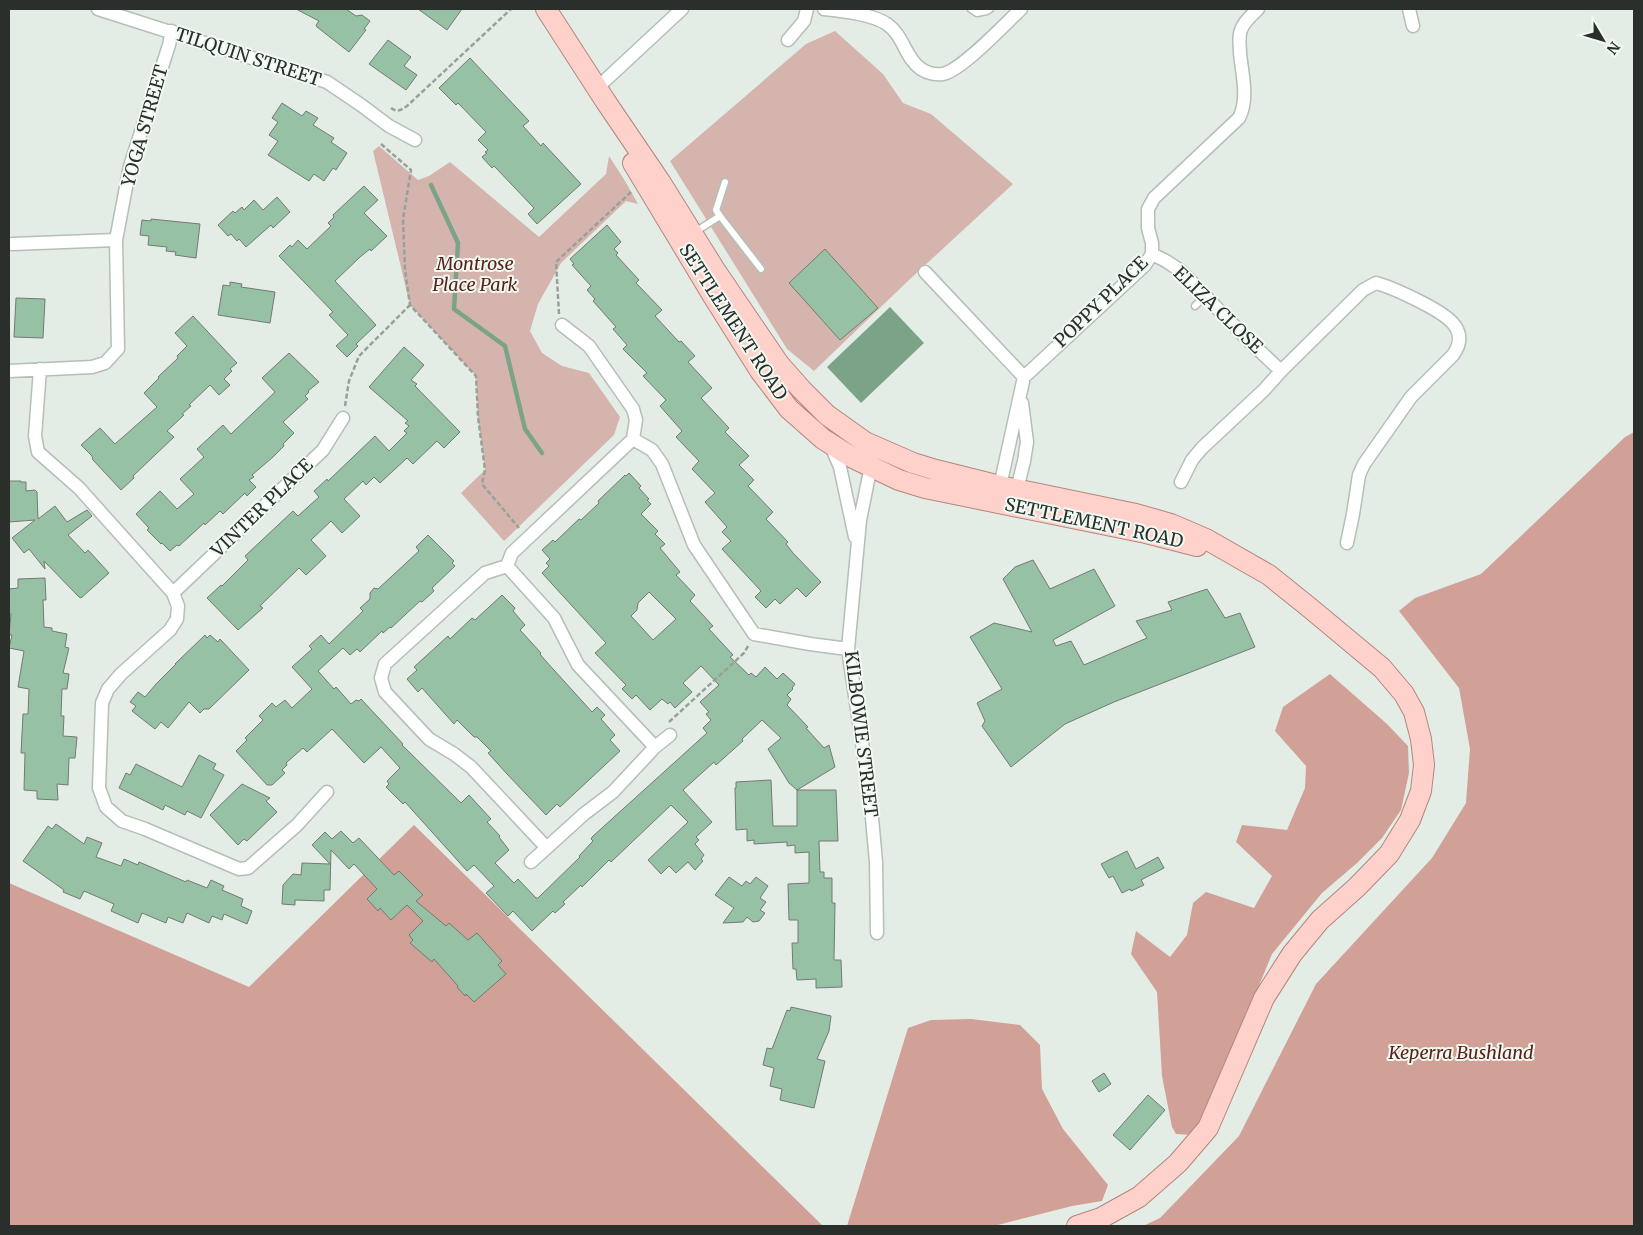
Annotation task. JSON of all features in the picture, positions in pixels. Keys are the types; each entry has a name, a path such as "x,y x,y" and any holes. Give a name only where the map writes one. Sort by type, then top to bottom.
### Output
{"main road":[{"name":"SETTLEMENT ROAD","path":"546,9 657,177 714,270 787,374 827,415 856,436 913,463 945,483"},
{"name":"SETTLEMENT ROAD","path":"602,95 642,179 760,371 790,409 830,444 870,468 908,483 945,483 1007,493 1240,558 1281,583 1382,668 1404,694 1414,712 1421,739 1424,765 1421,791 1410,820 1389,854 1357,887 1320,920 1292,954 1264,998 1208,1128 1178,1163 1139,1196 1100,1218 1077,1226"}],"street":[{"name":"TILQUIN STREET","path":"98,9 172,31 327,82 389,126 415,140"},
{"path":"602,95 682,9"},
{"path":"788,40 804,21 807,9"},
{"path":"824,9 857,15 885,23 895,30 913,61 921,69 934,74 943,74 960,65 1021,9"},
{"name":"POPPY PLACE","path":"1024,376 1145,265 1152,254 1152,243 1148,228 1148,209 1154,198 1239,118 1243,110 1245,97 1239,40 1241,29 1248,18 1258,9"},
{"path":"1409,9 1413,26"},
{"name":"YOGA STREET","path":"9,371 92,367 106,363 118,349 116,240 130,166 172,31"},
{"path":"12,244 116,240"},
{"name":"ELIZA CLOSE","path":"1152,254 1182,271 1247,339 1281,370"},
{"path":"925,272 1024,376 1007,493"},
{"path":"1181,482 1192,460 1202,448 1264,390 1281,370 1363,290 1376,283 1392,287 1449,318 1457,327 1460,341 1458,348 1411,397 1364,464 1358,475 1347,543"},
{"path":"507,566 512,553 633,438 636,420 633,409 590,346 562,325"},
{"path":"40,369 35,436 38,452 79,488 173,593 178,606 177,619 170,630 121,674 108,689 102,703 99,788 106,807 122,821 239,869 248,868 297,825 327,792"},
{"name":"VINTER PLACE","path":"173,593 323,450 343,418"},
{"path":"633,438 652,450 662,464 694,545 754,634 848,649"},
{"path":"830,444 840,467 857,550"},
{"name":"KILBOWIE STREET","path":"876,447 860,520 848,649 870,796 876,862 877,934"},
{"path":"507,566 554,618 578,665 652,744"},
{"path":"507,566 485,573 385,664 381,678 384,692 423,733 471,767 546,847"},
{"path":"531,862 584,814 613,792 630,774 652,744 670,735"}],"lane":[{"path":"971,9 977,13 990,9"},
{"path":"725,182 716,210 761,269"},
{"path":"692,234 720,216"},
{"path":"1195,306 1205,296"}],"path":[{"path":"391,108 395,111 400,111 407,106 511,9"},
{"path":"381,144 411,170 403,219 405,270 410,305 476,376 478,418 485,470 482,484 528,538"},
{"path":"562,325 558,306 556,262 632,191"},
{"path":"343,418 349,381 360,356 410,305"},
{"path":"652,744 744,653 754,634"}],"green space":[{"path":"835,31 883,74 903,103 931,114 1013,184 814,371 787,349 670,161 806,44"},
{"name":"Montrose Place Park","path":"379,146 418,180 429,176 450,162 539,237 606,174 609,156 638,204 626,201 561,263 538,304 530,331 542,353 562,366 589,373 620,417 614,435 504,541 461,493 485,470 478,418 476,376 410,305 373,151"},
{"name":"Keperra Bushland","path":"1634,432 1634,1226 1143,1226 1160,1218 1239,1136 1316,984 1432,858 1466,803 1470,749 1459,688 1399,611 1415,598 1481,574 1625,437"},
{"path":"1330,674 1387,724 1408,746 1409,773 1401,810 1382,838 1357,863 1322,893 1272,954 1223,1073 1193,1135 1176,1134 1172,1127 1162,1076 1157,992 1131,954 1136,931 1170,957 1187,935 1193,903 1206,892 1254,908 1272,876 1236,842 1242,825 1287,830 1305,788 1306,766 1275,731 1283,707"},
{"path":"414,825 823,1226 9,1226 9,883 249,987"},
{"path":"971,1019 1020,1025 1040,1045 1042,1089 1063,1129 1108,1185 1102,1201 1072,1206 994,1226 847,1226 908,1028 931,1020"}],"shaded area":[{"path":"890,307 924,343 861,403 827,367"}],"building":[{"path":"296,9 346,9 356,16 362,15 370,21 364,29 366,30 349,52 317,27 316,25 319,21"},
{"path":"418,9 462,9 447,30"},
{"path":"388,40 411,57 404,66 417,75 406,90 369,64"},
{"path":"470,58 529,121 523,126 541,146 543,143 581,184 537,224 528,214 534,208 494,166 492,168 482,157 488,150 478,140 486,132 458,103 456,105 439,88"},
{"path":"282,103 302,116 306,111 318,118 313,125 334,138 331,142 347,153 336,170 333,168 324,181 314,174 309,181 268,155 278,141 269,135 278,122 272,118"},
{"path":"364,186 378,200 364,213 387,236 371,251 370,249 360,257 335,281 376,325 356,344 358,346 347,357 336,346 348,335 329,315 333,312 279,256 298,240 307,249 331,226 328,223 334,217 333,215"},
{"path":"277,197 290,212 273,228 271,225 246,247 231,234 228,236 218,225 233,211 235,213 242,207 244,210 254,200 263,210"},
{"path":"151,219 200,224 196,258 175,255 176,252 166,251 167,247 148,245 149,236 140,235 142,220 151,221"},
{"path":"607,225 621,242 614,249 618,253 616,255 639,280 636,283 662,310 655,316 695,356 688,362 712,388 701,398 729,428 725,432 749,456 739,465 754,480 748,486 773,512 766,519 788,542 786,544 793,553 821,582 806,597 797,588 780,604 775,599 766,608 755,597 761,591 722,549 731,541 722,532 727,527 705,502 715,493 692,469 699,461 676,437 682,431 660,406 666,400 643,376 647,373 623,349 627,345 613,329 616,327 593,301 595,299 587,290 591,286 572,265 574,264 570,259"},
{"path":"825,249 878,308 840,340 789,283"},
{"path":"230,282 242,284 241,287 275,292 270,323 218,315 223,285 230,286"},
{"path":"16,298 45,299 43,338 14,337"},
{"path":"193,316 237,363 230,369 232,371 224,379 230,385 219,395 210,385 189,405 191,406 182,414 184,415 167,431 174,437 121,490 81,445 100,428 115,444 157,407 144,393 187,346 175,333"},
{"path":"404,347 424,365 411,380 417,384 415,386 460,432 444,448 437,441 413,464 407,458 380,483 374,477 366,485 363,481 344,499 360,516 342,533 331,521 311,540 326,556 306,575 299,568 260,606 263,608 238,630 207,598 248,560 245,556 293,511 298,516 319,497 314,491 327,479 328,481 375,436 389,451 407,433 404,431 409,426 405,423 408,421 369,387"},
{"path":"289,353 319,382 308,391 305,396 308,399 283,422 294,433 273,457 252,475 254,477 249,480 256,487 247,496 245,493 223,514 220,511 179,546 177,545 170,551 147,530 149,528 136,514 160,491 177,509 194,494 180,479 204,457 197,449 223,425 231,434 275,392 262,378"},
{"path":"629,473 641,486 639,488 649,499 647,500 651,504 641,514 658,531 655,534 665,544 660,548 680,572 676,575 695,595 690,601 713,626 709,629 733,655 730,657 749,675 751,673 756,677 765,667 777,679 783,673 795,684 787,695 791,699 787,705 808,727 806,728 824,748 829,745 835,767 797,790 789,783 768,749 781,738 762,720 742,739 743,741 716,765 714,762 683,790 712,822 696,837 699,840 695,844 704,855 701,859 703,861 695,870 688,862 676,873 669,866 661,874 648,860 688,822 671,805 611,862 609,860 582,887 581,885 563,902 565,904 555,913 553,911 532,931 513,911 508,916 486,893 494,886 474,865 467,871 405,802 403,804 386,787 389,784 387,781 400,768 381,747 364,763 332,729 307,752 303,748 286,763 287,765 282,770 285,773 272,785 267,785 236,751 247,740 245,738 263,720 259,716 272,703 276,707 285,700 292,708 312,689 292,667 312,649 309,646 321,635 329,644 363,611 360,608 370,599 370,593 374,588 378,589 419,551 416,547 428,535 454,561 452,563 455,566 432,588 434,591 422,602 420,601 391,628 383,633 382,631 360,652 357,649 350,655 343,648 318,671 351,704 361,699 402,745 461,803 469,795 491,819 487,822 500,836 509,850 495,863 514,883 518,879 538,898 580,857 593,841 592,837 707,733 703,728 711,720 706,714 709,712 700,702 719,685 701,666 683,683 692,692 675,708 670,702 668,704 662,699 650,710 636,695 632,699 622,689 626,685 595,653 606,643 542,573 549,566 546,563 550,559 542,550 553,540 555,542 579,519 581,520 599,503 598,501","holes":["649,592 676,619 653,640 631,616 637,610 638,603"]},
{"path":"9,481 26,482 26,491 35,490 37,492 38,519 55,506 67,522 87,510 92,516 68,535 85,553 88,550 109,573 81,598 44,561 45,569 29,549 24,553 12,538 35,520 9,522"},
{"path":"1033,560 1050,589 1094,569 1115,606 1053,640 1056,646 1071,641 1084,665 1147,638 1136,621 1172,610 1168,602 1207,589 1225,618 1240,613 1255,647 1114,702 1065,724 1011,767 982,726 985,721 977,703 1002,689 970,637 994,623 1032,632 1003,579 1015,567"},
{"path":"45,578 46,600 43,600 44,627 67,634 65,647 69,648 63,673 69,674 67,689 62,689 61,716 64,716 63,736 77,737 75,758 69,758 68,785 57,784 58,800 37,799 37,791 24,790 25,753 21,753 23,714 28,714 29,689 18,687 24,651 9,648 12,635 9,635 11,614 9,614 9,589 18,588 18,579"},
{"path":"502,595 515,608 513,611 525,625 520,630 541,653 544,659 592,712 597,707 605,715 601,719 615,735 610,740 620,751 560,807 557,804 546,815 488,753 491,751 477,737 474,737 457,720 454,724 422,688 418,692 407,679 417,670 414,667 448,636 450,639 472,618 475,620"},
{"path":"205,635 207,638 210,635 218,642 220,639 249,670 209,709 204,709 200,713 189,702 168,728 161,722 155,729 132,711 136,706 130,702 138,692 145,697"},
{"path":"199,755 216,764 213,769 224,775 201,818 187,811 185,815 165,805 163,810 119,788 126,773 130,775 136,764 182,787"},
{"path":"771,780 773,826 797,826 797,790 836,790 838,841 819,841 820,872 824,872 824,878 832,878 832,903 835,903 834,960 841,960 842,987 816,988 816,979 797,980 796,969 793,969 792,943 798,943 798,920 789,920 788,884 809,883 809,852 795,853 795,845 787,846 787,842 754,844 754,840 747,841 747,829 736,830 736,782"},
{"path":"242,784 270,798 266,801 277,812 247,841 244,839 238,845 210,815"},
{"path":"56,824 84,844 87,837 102,843 96,857 121,866 124,859 138,865 139,862 186,882 187,880 207,888 211,880 224,886 222,890 243,899 241,906 252,911 247,924 224,914 222,920 212,916 209,923 187,913 183,923 168,917 166,923 142,913 138,923 111,911 114,904 84,891 80,899 63,892 64,890 23,861 48,826 52,829"},
{"path":"341,831 353,843 359,838 394,875 399,871 423,895 416,901 446,926 449,923 468,940 477,933 502,961 498,965 506,974 474,1002 466,994 465,996 434,959 432,962 410,943 413,940 409,935 423,921 407,905 391,920 380,908 378,911 367,899 377,889 354,864 349,869 331,850 330,890 324,890 324,901 295,900 295,905 282,904 283,885 293,874 301,875 302,863 330,864 312,845 325,832 332,839"},
{"path":"1127,851 1136,869 1158,857 1164,868 1141,880 1144,885 1122,893 1113,876 1109,878 1101,864"},
{"path":"729,877 742,886 746,881 750,884 756,877 768,886 760,898 766,902 760,910 765,913 759,921 753,922 747,917 743,922 723,923 734,908 715,895"},
{"path":"791,1007 831,1016 829,1031 817,1059 825,1061 814,1108 780,1100 782,1089 770,1086 774,1068 763,1065 767,1048 772,1049 787,1010 790,1011"},
{"path":"1104,1073 1111,1084 1099,1092 1092,1081"},
{"path":"1148,1095 1165,1110 1130,1150 1113,1135"}],"waterway":[{"path":"431,185 458,243 454,309 505,346 525,429 542,453"}]}
